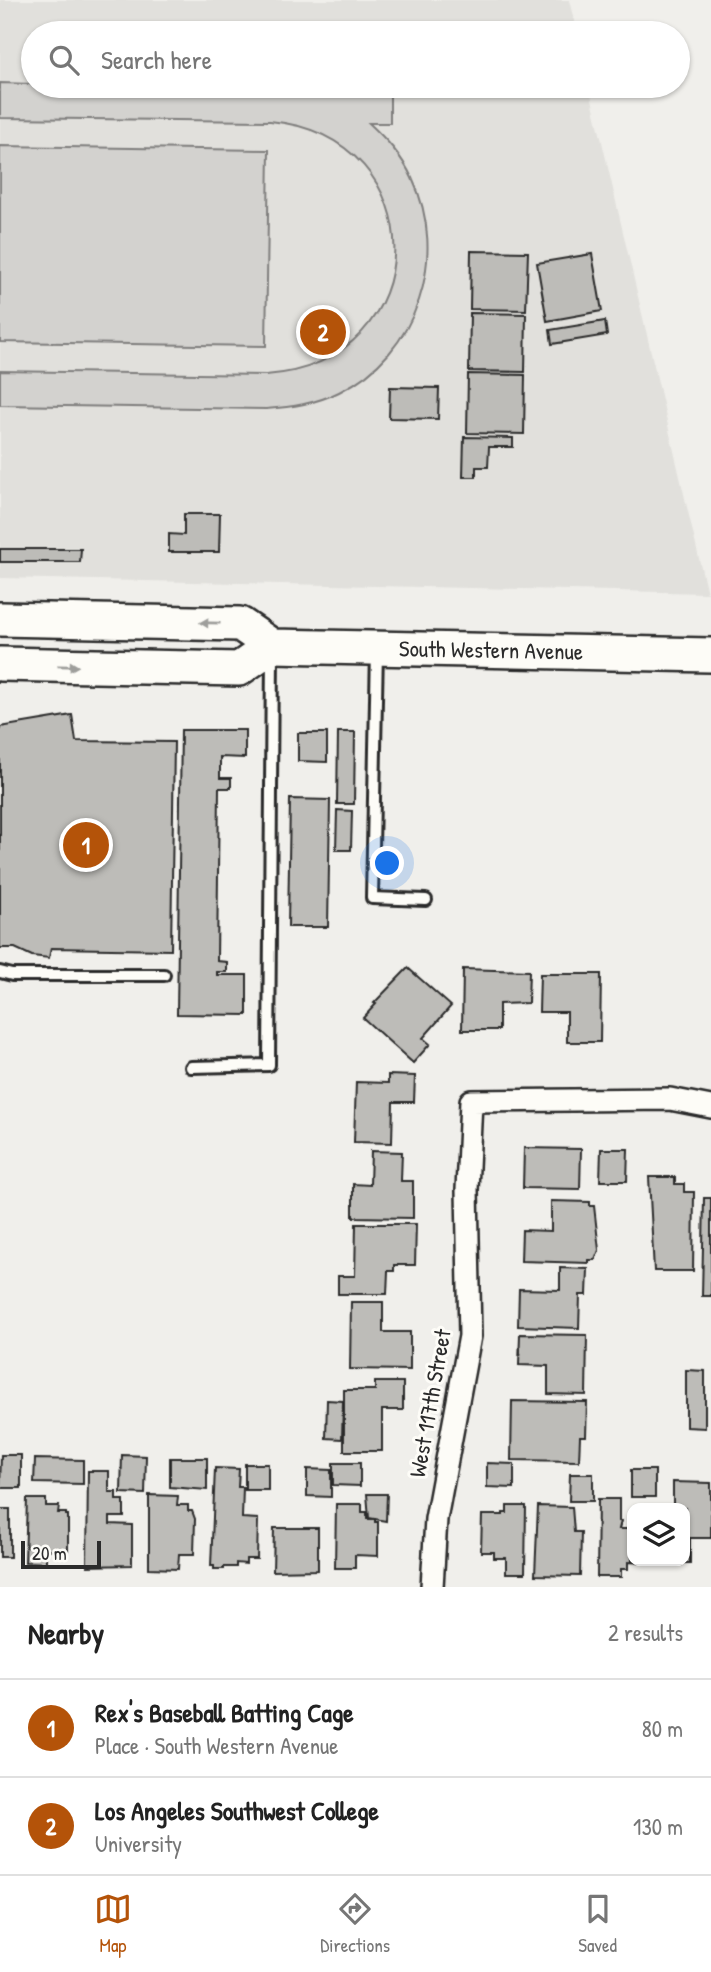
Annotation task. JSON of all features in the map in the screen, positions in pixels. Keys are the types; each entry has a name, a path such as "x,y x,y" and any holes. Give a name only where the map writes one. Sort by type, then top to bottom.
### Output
{"main road":[{"path":"0,619 240,624 272,646 239,669 0,664"},
{"name":"South Western Avenue","path":"272,646 711,655"}],"street":[{"name":"West 117th Street","path":"432,1587 436,1519 470,1336 467,1190 471,1101 670,1099 711,1107"}],"lane":[{"path":"191,1067 269,1065 272,646"},
{"path":"377,648 373,725 372,898 426,900"},
{"path":"0,972 12,975 164,975"}],"shaded area":[{"path":"0,0 569,0 574,21 21,21 21,98 592,98 707,593 0,578"},
{"path":"0,83 21,84 21,98 390,98 390,123 369,123 393,148 412,178 423,208 427,239 426,270 419,300 407,328 389,354 366,375 339,392 303,404 266,409 0,405 0,371 266,375 322,361 362,332 386,293 394,249 387,205 364,166 325,136 270,121 0,118"},
{"path":"0,146 269,150 266,346 0,342"}],"building":[{"path":"471,251 528,252 526,310 470,309"},
{"path":"592,254 602,311 547,321 537,263"},
{"path":"470,313 526,314 525,372 469,371"},
{"path":"605,321 607,335 552,344 550,330"},
{"path":"468,374 525,375 524,434 467,433"},
{"path":"390,387 439,388 438,419 389,418"},
{"path":"464,437 513,438 513,447 489,447 488,467 476,467 476,477 463,477"},
{"path":"184,514 220,514 219,552 169,552 169,534 184,535"},
{"path":"0,549 81,549 80,562 0,562"},
{"path":"72,715 76,741 174,742 171,950 51,948 49,958 32,956 15,948 0,948 0,727"},
{"path":"181,730 245,730 245,758 220,757 220,778 231,778 231,788 219,788 217,961 227,962 227,972 217,972 217,975 247,975 247,1015 177,1014"},
{"path":"338,732 355,732 354,804 337,804"},
{"path":"298,733 327,733 327,762 298,761"},
{"path":"290,799 330,800 328,927 288,927"},
{"path":"337,810 352,811 351,850 336,850"},
{"path":"408,968 451,1006 423,1038 430,1044 413,1063 363,1018"},
{"path":"463,969 529,971 528,1003 499,1004 499,1030 462,1030"},
{"path":"540,974 601,974 600,1042 567,1042 567,1012 539,1012"},
{"path":"388,1075 415,1076 414,1102 393,1102 392,1143 354,1142 356,1082 388,1083"},
{"path":"524,1148 581,1149 580,1189 523,1188"},
{"path":"601,1149 628,1149 627,1181 600,1181"},
{"path":"371,1151 402,1152 401,1181 413,1181 413,1218 353,1217 353,1184 370,1185"},
{"path":"649,1177 675,1177 675,1184 684,1184 684,1192 694,1192 693,1271 654,1271"},
{"path":"704,1198 711,1198 711,1296 702,1296"},
{"path":"551,1201 590,1202 590,1206 594,1206 599,1250 595,1260 589,1260 589,1263 521,1261 522,1230 551,1231"},
{"path":"356,1224 416,1224 415,1265 394,1265 394,1271 388,1271 387,1294 338,1294 338,1276 355,1276"},
{"path":"560,1268 588,1269 587,1295 580,1295 579,1328 518,1326 519,1289 560,1290"},
{"path":"351,1302 383,1302 383,1332 410,1332 410,1370 350,1369"},
{"path":"520,1334 587,1335 586,1395 548,1394 548,1366 519,1365"},
{"path":"686,1370 705,1371 705,1428 686,1427"},
{"path":"375,1382 403,1382 403,1410 382,1410 382,1451 344,1451 344,1390 375,1390"},
{"path":"327,1400 343,1401 342,1439 326,1438"},
{"path":"512,1401 587,1402 586,1436 580,1436 579,1461 511,1460"},
{"path":"1,1455 21,1455 21,1488 0,1488"},
{"path":"122,1455 146,1456 145,1494 121,1493"},
{"path":"170,1458 207,1458 207,1490 170,1487"},
{"path":"35,1459 83,1460 83,1484 34,1483"},
{"path":"333,1463 360,1463 360,1486 333,1485"},
{"path":"487,1463 514,1464 514,1488 487,1487"},
{"path":"245,1464 268,1464 268,1490 245,1490"},
{"path":"215,1468 239,1469 238,1487 243,1487 242,1518 258,1519 257,1559 246,1559 246,1564 236,1563 236,1567 224,1569 214,1569 214,1566 211,1566"},
{"path":"307,1469 331,1470 331,1497 307,1496"},
{"path":"631,1470 655,1470 655,1497 631,1497"},
{"path":"88,1471 109,1471 109,1492 116,1492 116,1500 124,1500 124,1517 110,1517 110,1524 132,1525 132,1565 87,1566"},
{"path":"570,1474 593,1474 593,1501 569,1501"},
{"path":"673,1482 711,1483 711,1538 690,1538 690,1503 673,1503"},
{"path":"367,1494 387,1494 386,1521 369,1518"},
{"path":"149,1495 178,1496 177,1505 188,1505 188,1511 192,1511 195,1519 194,1554 179,1554 178,1569 149,1568"},
{"path":"27,1499 46,1499 46,1506 59,1506 58,1513 68,1515 68,1550 46,1550 46,1563 25,1562"},
{"path":"598,1499 619,1499 619,1529 627,1529 628,1569 621,1569 621,1577 597,1577"},
{"path":"336,1504 362,1504 362,1512 367,1512 367,1519 375,1519 375,1522 378,1522 378,1556 355,1555 355,1568 335,1568"},
{"path":"507,1506 526,1506 525,1573 506,1573 506,1558 494,1558 494,1552 481,1552 482,1515 503,1515 507,1513"},
{"path":"538,1506 572,1507 574,1532 581,1532 580,1576 535,1575"},
{"path":"0,1509 10,1509 10,1557 0,1557"},
{"path":"274,1528 318,1528 318,1570 273,1571"}],"place":[{"name":"Los Angeles Southwest College","path":"323,332"},
{"name":"Rex's Baseball Batting Cage","path":"86,845"}]}
